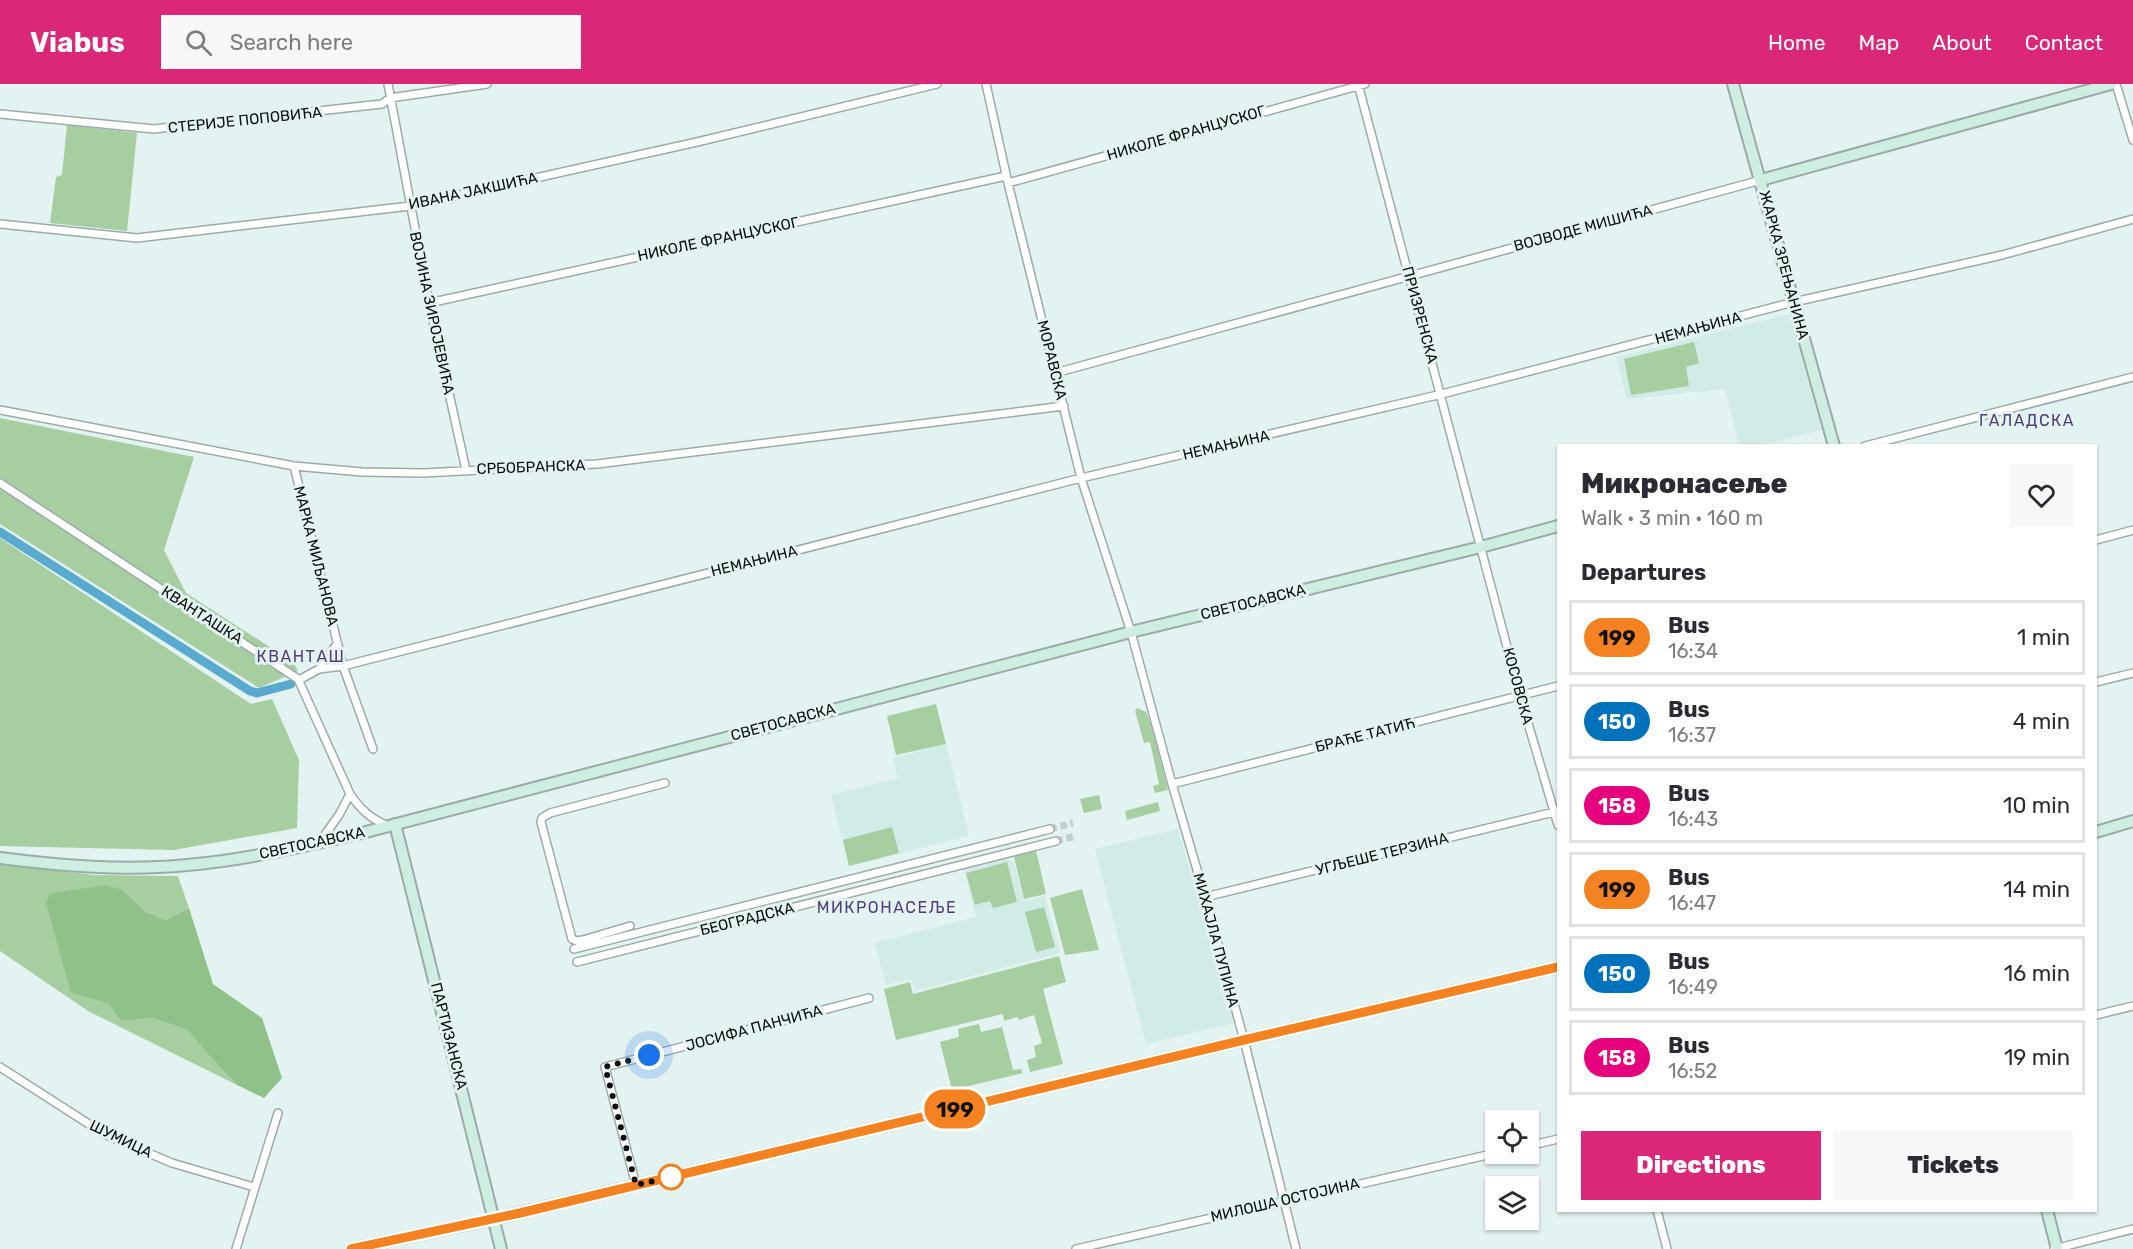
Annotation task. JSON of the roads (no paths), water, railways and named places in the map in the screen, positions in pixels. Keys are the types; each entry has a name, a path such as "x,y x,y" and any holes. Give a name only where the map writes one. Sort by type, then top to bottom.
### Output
{"street":[{"name":"ВОЈИНА ЗИРОЈЕВИЋА","path":"388,84 429,303 466,470"},
{"name":"СТЕРИЈЕ ПОПОВИЋА","path":"0,114 154,129 382,104 390,98 487,84"},
{"name":"ИВАНА ЈАКШИЋА","path":"0,224 137,238 410,206 697,142 937,84"},
{"name":"МОРАВСКА","path":"986,84 1007,179 1081,478 1131,632"},
{"name":"НИКОЛЕ ФРАНЦУСКОГ","path":"429,303 1007,179 1361,84"},
{"name":"ПРИЗРЕНСКА","path":"1361,84 1408,276 1442,394 1481,547"},
{"name":"ЖАРКА ЗРЕЊАНИНА","path":"1734,84 1833,444"},
{"name":"ВОЈВОДЕ МИШИЋА","path":"1055,373 2111,84"},
{"path":"2116,84 2133,140"},
{"name":"НЕМАЊИНА","path":"299,680 319,669 343,666 1081,478 1442,394 1794,303 2008,254 2133,219"},
{"path":"1873,444 2133,377"},
{"name":"СРБОБРАНСКА","path":"0,410 294,466 362,472 423,473 597,464 1064,406"},
{"name":"МАРКА МИЉАНОВА","path":"294,466 343,666 373,749"},
{"name":"КВАНТАШКА","path":"0,483 299,680"},
{"name":"СВЕТОСАВСКА","path":"0,858 82,866 159,867 232,860 319,843 1131,632 1481,547 1557,526"},
{"path":"2097,540 2133,530"},
{"name":"КОСОВСКА","path":"1481,547 1520,696 1557,812"},
{"name":"МИХАЈЛА ПУПИНА","path":"1131,632 1244,1040 1296,1249"},
{"name":"НЕМАЊИНА","path":"319,669 337,644"},
{"path":"2097,682 2133,673"},
{"path":"299,680 350,794 372,819 392,825"},
{"name":"БРАЋЕ ТАТИЋ","path":"1172,784 1557,686"},
{"path":"630,926 583,940 572,939 542,818 550,813 666,783"},
{"path":"319,843 339,815 350,794"},
{"name":"УГЉЕШЕ ТЕРЗИНА","path":"1205,897 1557,812"},
{"path":"2097,832 2133,821"},
{"name":"ПАРТИЗАНСКА","path":"392,825 501,1249"},
{"name":"БЕОГРАДСКА","path":"574,949 1050,829"},
{"name":"БЕОГРАДСКА","path":"577,962 1056,841"},
{"path":"351,1249 494,1219 1557,967"},
{"name":"ЈОСИФА ПАНЧИЋА","path":"636,1185 605,1067 869,998"},
{"path":"2097,1015 2133,1006"},
{"name":"ШУМИЦА","path":"0,1067 106,1135 172,1163 254,1187"},
{"path":"236,1249 278,1113"},
{"path":"1539,1143 1557,1139"},
{"name":"МИЛОША ОСТОЈИНА","path":"1076,1249 1485,1155"},
{"path":"1658,1212 1667,1249"},
{"path":"2047,1212 2056,1249 2133,1229"}],"waterway":[{"path":"0,532 250,691 257,693 291,684"}],"tunnel":[{"path":"1050,829 1073,823"},
{"path":"1056,841 1076,836"}],"district":[{"name":"ГАЛАДСКА","path":"2027,420"},
{"name":"КВАНТАШ","path":"301,656"},
{"name":"МИКРОНАСЕЉЕ","path":"887,907"}]}
